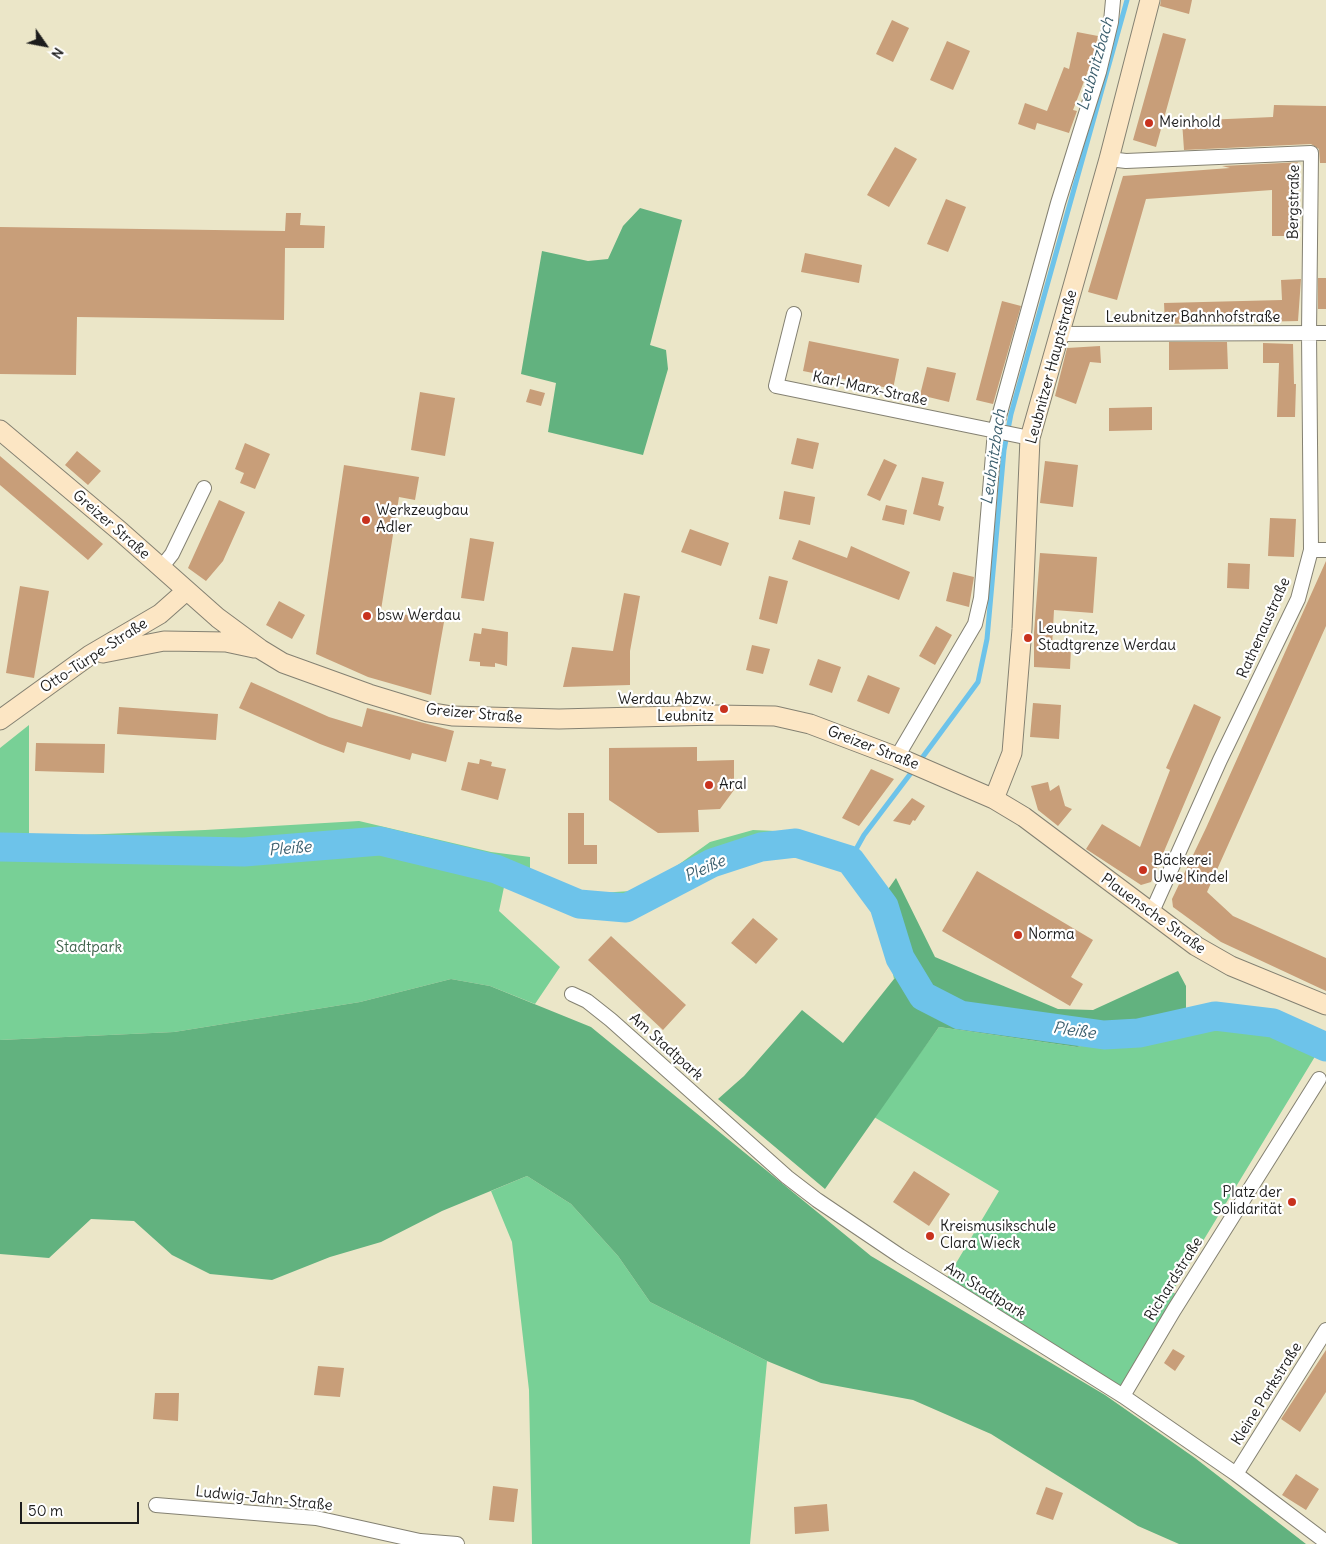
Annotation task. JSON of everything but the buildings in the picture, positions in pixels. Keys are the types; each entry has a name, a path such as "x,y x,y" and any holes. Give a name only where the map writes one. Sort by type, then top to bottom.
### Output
{"street":[{"name":"Leubnitzer Hauptstraße","path":"901,758 975,624 1058,203 1099,72 1111,22 1113,0"},
{"name":"Leubnitzer Hauptstraße","path":"994,799 1012,753 1022,629 1011,434 1060,334 1109,159 1150,0"},
{"name":"Bergstraße","path":"1109,159 1126,161 1311,153 1309,333"},
{"name":"Karl-Marx-Straße","path":"794,314 776,386 1011,434"},
{"name":"Rathenaustraße","path":"1151,914 1220,760 1298,598 1311,550 1309,333"},
{"name":"Leubnitzer Bahnhofstraße","path":"1060,334 1326,333"},
{"name":"Greizer Straße","path":"0,430 121,532 186,591 260,649 283,663 369,694 428,712 522,719 716,715 775,716 810,724 901,758 994,799"},
{"path":"160,568 172,554 204,488"},
{"path":"1311,550 1326,550"},
{"name":"Otto-Türpe-Straße","path":"0,720 90,655 160,614 186,591"},
{"path":"90,655 164,641 226,642 260,649"},
{"name":"Plauensche Straße","path":"994,799 1024,817 1196,946 1231,966 1326,1005"},
{"name":"Am Stadtpark","path":"572,994 587,1001 611,1020 787,1177 817,1200 908,1261 1123,1396 1236,1474 1326,1542"},
{"name":"Richardstraße","path":"1123,1396 1174,1310 1319,1079"},
{"name":"Kleine Parkstraße","path":"1236,1474 1326,1330"},
{"name":"Ludwig-Jahn-Straße","path":"156,1505 316,1518 420,1541 457,1544"}],"green space":[{"path":"640,208 682,220 650,345 666,350 668,369 643,455 548,432 556,383 521,374 542,251 588,261 608,259 623,226"},
{"name":"Stadtpark","path":"29,725 29,837 205,830 359,821 491,852 530,857 530,874 567,889 599,893 631,891 671,870 710,842 753,830 798,832 851,849 888,902 910,965 894,979 883,925 868,895 839,865 803,854 775,852 731,865 642,914 604,915 560,906 521,888 504,887 499,911 560,967 535,1004 490,986 451,979 360,1002 174,1032 0,1040 0,748"},
{"path":"896,878 935,957 1058,1009 1093,1010 1178,971 1186,986 1186,1023 1077,1047 939,1027 825,1189 718,1099 744,1076 802,1010 843,1043 894,979 910,965 884,895"},
{"path":"451,979 490,986 591,1027 871,1256 1105,1395 1195,1458 1306,1544 1179,1544 1138,1526 991,1434 913,1400 821,1383 767,1361 650,1302 618,1256 571,1204 527,1176 442,1211 381,1242 330,1257 272,1280 210,1274 172,1255 134,1221 91,1219 49,1258 0,1254 0,1040 174,1032 360,1002"},
{"path":"1215,1016 1273,1023 1322,1045 1172,1292 1182,1297 1123,1396 946,1280 999,1191 874,1117 939,1027 1077,1047"},
{"path":"527,1176 571,1204 618,1256 650,1302 767,1361 750,1544 532,1544 529,1390 512,1242 491,1191"}],"waterway":[{"name":"Leubnitzbach","path":"919,762 978,682 987,639 1004,450 1011,414 1127,0"},
{"name":"Leubnitzbach","path":"850,860 864,835 914,769"},
{"name":"Pleiße","path":"0,847 244,852 380,841 496,869 579,904 626,908 712,863 761,847 796,843 850,860 884,906 900,958 923,996 960,1015 1104,1035 1139,1033 1215,1016 1273,1023 1326,1047"}],"place":[{"name":"Meinhold","path":"1149,123"},
{"name":"Werkzeugbau Adler","path":"366,520"},
{"name":"bsw Werdau","path":"367,616"},
{"name":"Leubnitz, Stadtgrenze Werdau","path":"1028,638"},
{"name":"Werdau Abzw. Leubnitz","path":"724,709"},
{"name":"Aral","path":"709,785"},
{"name":"Bäckerei Uwe Kindel","path":"1143,870"},
{"name":"Norma","path":"1018,935"},
{"name":"Platz der Solidarität","path":"1292,1202"},
{"name":"Kreismusikschule Clara Wieck","path":"930,1236"}]}
